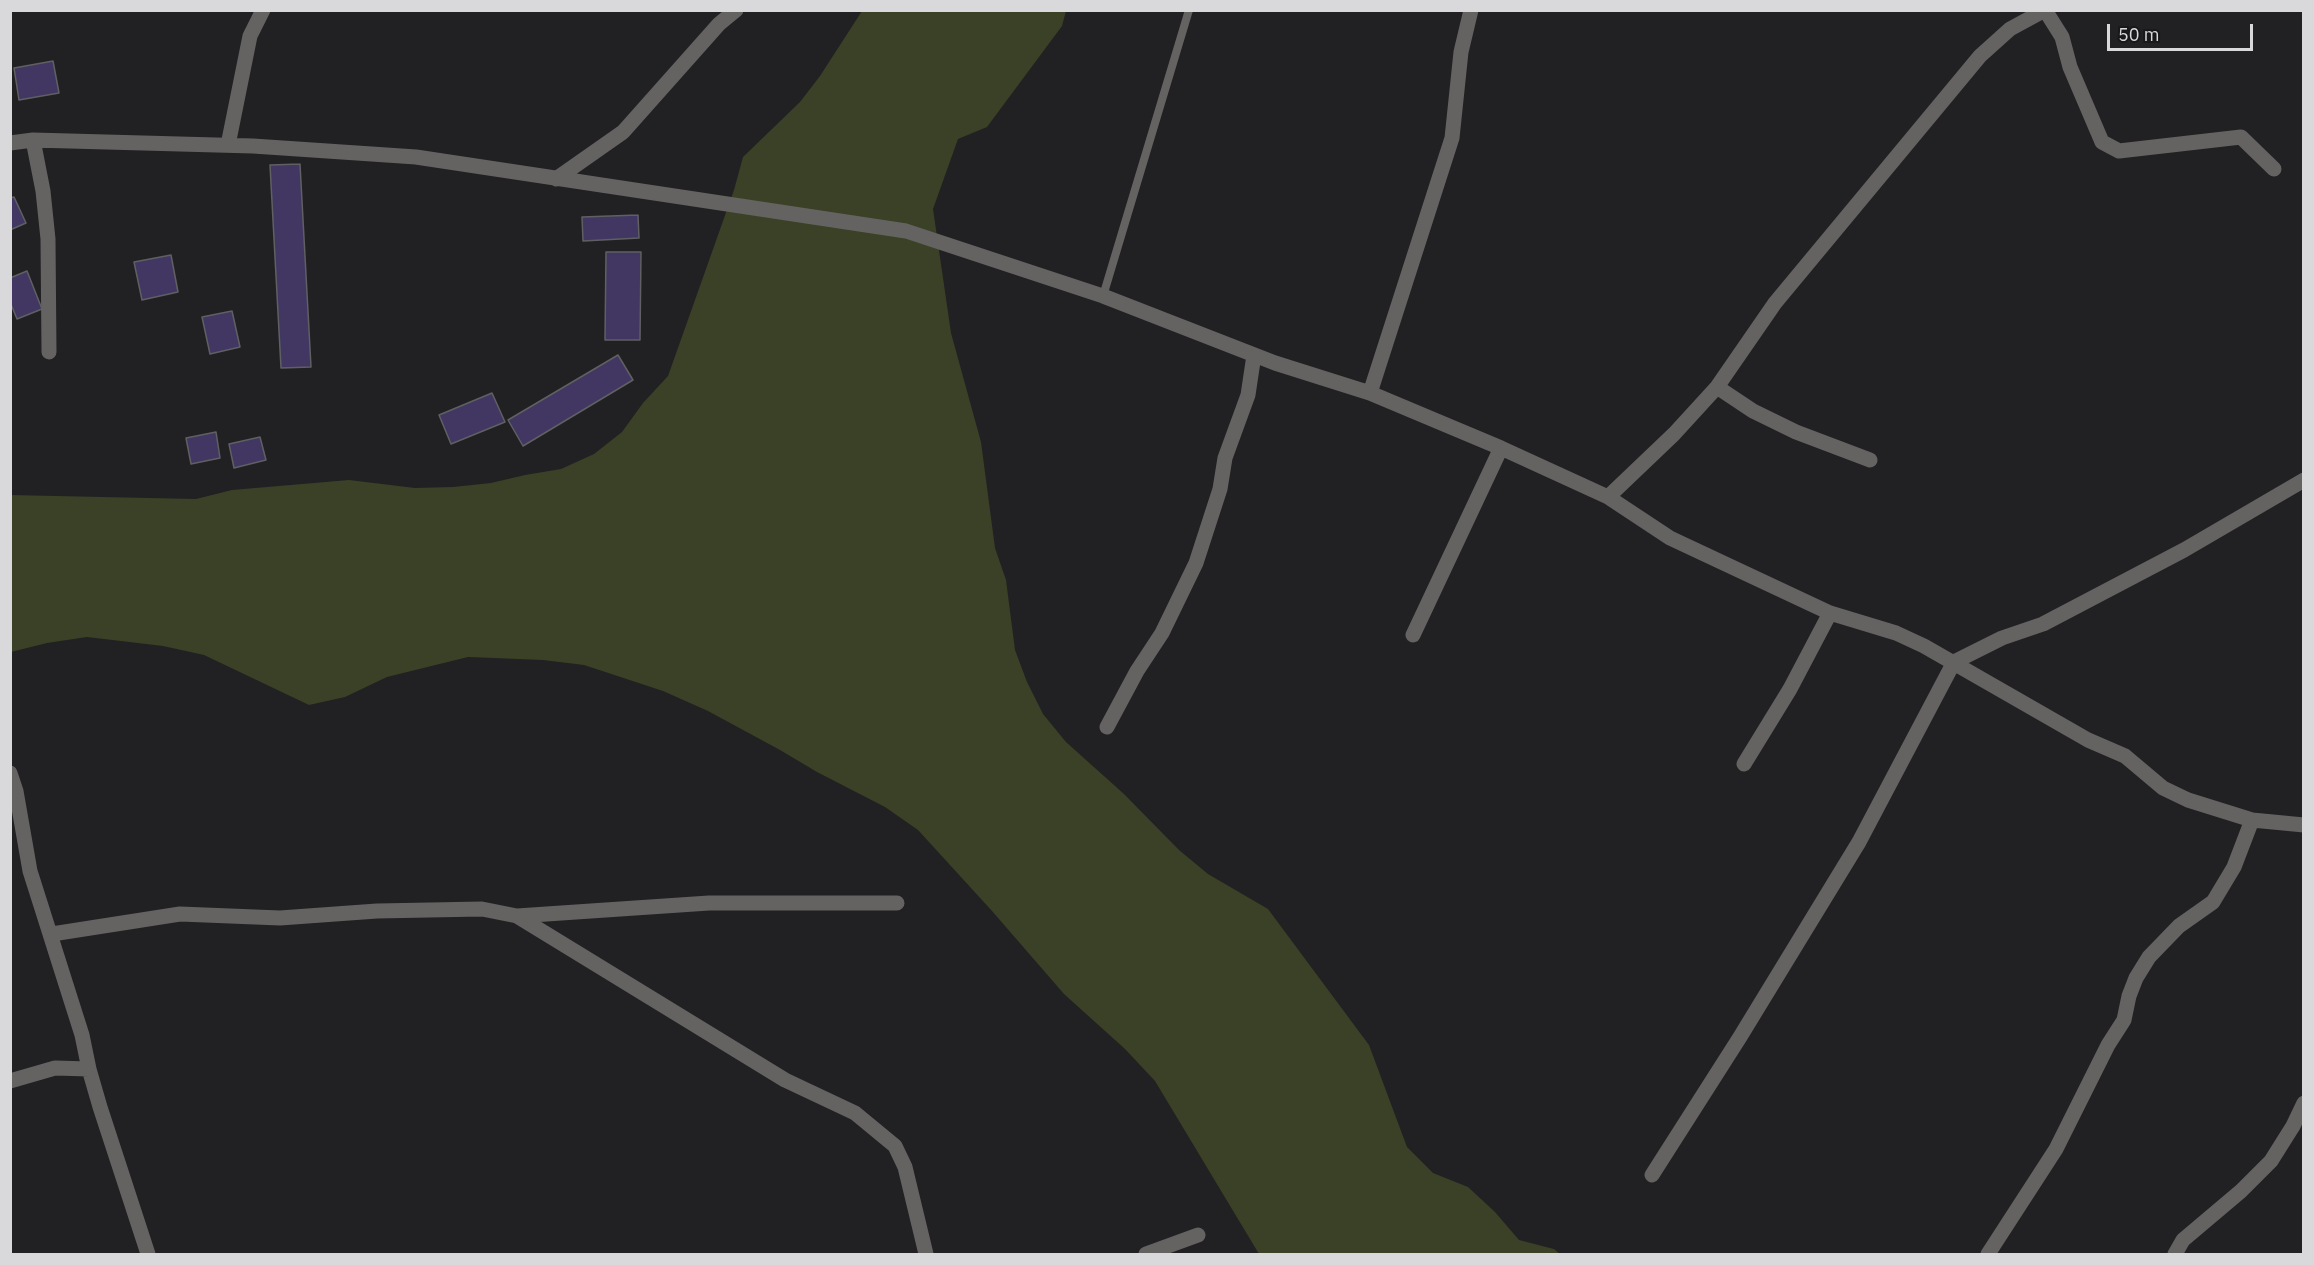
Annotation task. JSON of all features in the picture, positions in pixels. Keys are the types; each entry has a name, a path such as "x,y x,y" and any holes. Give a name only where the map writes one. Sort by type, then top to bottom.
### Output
{"street":[{"path":"228,145 250,36 263,10"},
{"path":"556,179 623,132 719,24 736,10"},
{"path":"1370,393 1452,138 1461,52 1471,10"},
{"path":"1608,497 1674,434 1717,387 1775,303 1980,56 2010,29 2045,10 2062,37 2070,68 2102,142 2119,152 2241,136 2274,170"},
{"path":"33,140 43,191 48,239 49,352"},
{"path":"10,143 33,140 228,145 416,157 906,231 1103,296 1254,355 1370,393 1501,448 1608,497 1670,538 1830,613 1896,633 1954,662 2088,740 2125,756 2163,788 2188,800 2252,820 2304,825"},
{"path":"1107,727 1137,671 1162,633 1196,562 1220,489 1225,458 1248,395 1254,355"},
{"path":"1717,387 1753,411 1796,432 1870,460"},
{"path":"1413,635 1501,448"},
{"path":"1652,1175 1740,1037 1859,842 1954,662 2002,639 2043,624 2184,550 2304,480"},
{"path":"1744,764 1790,689 1830,613"},
{"path":"10,773 17,840 52,934 82,1035 89,1069 148,1254"},
{"path":"1988,1254 2056,1149 2108,1046 2124,1020 2129,996 2145,964 2179,926 2213,902 2234,867 2252,820"},
{"path":"52,934 180,914 280,918 377,911 482,909 517,916 709,903 897,903"},
{"path":"517,916 785,1080 855,1113 895,1146 905,1167 926,1254"},
{"path":"10,1081 55,1068 89,1069"},
{"path":"2175,1254 2183,1240 2241,1191 2271,1161 2293,1126 2304,1103"},
{"path":"1146,1254 1198,1235"}],"lane":[{"path":"1103,296 1189,10"}],"green space":[{"path":"862,11 1066,11 1062,26 987,127 958,139 933,209 951,333 981,442 995,548 1006,580 1015,650 1027,682 1043,714 1066,742 1124,794 1179,850 1208,874 1268,909 1369,1045 1407,1147 1433,1173 1468,1187 1495,1212 1519,1240 1554,1249 1560,1254 1259,1254 1155,1081 1125,1049 1064,994 918,830 885,807 708,711 663,691 584,665 543,660 468,657 387,677 345,697 309,705 204,655 163,646 87,637 47,643 11,652 10,495 196,499 232,490 349,480 415,488 453,487 491,483 561,469 594,454 622,432 643,403 668,376 734,190 743,157 800,102 820,76"}],"building":[{"path":"53,61 59,93 19,100 14,68"},
{"path":"300,164 311,367 281,368 270,165"},
{"path":"14,197 26,223 10,230 10,198"},
{"path":"638,215 639,238 583,241 582,217"},
{"path":"606,252 641,252 640,340 605,340"},
{"path":"171,255 178,292 142,300 134,262"},
{"path":"27,271 42,309 17,319 10,302 10,278"},
{"path":"232,311 240,347 210,354 202,317"},
{"path":"618,355 633,380 523,446 508,420"},
{"path":"492,393 505,422 451,444 439,415"},
{"path":"216,432 220,458 191,464 186,438"},
{"path":"260,437 266,460 234,468 229,444"}]}
